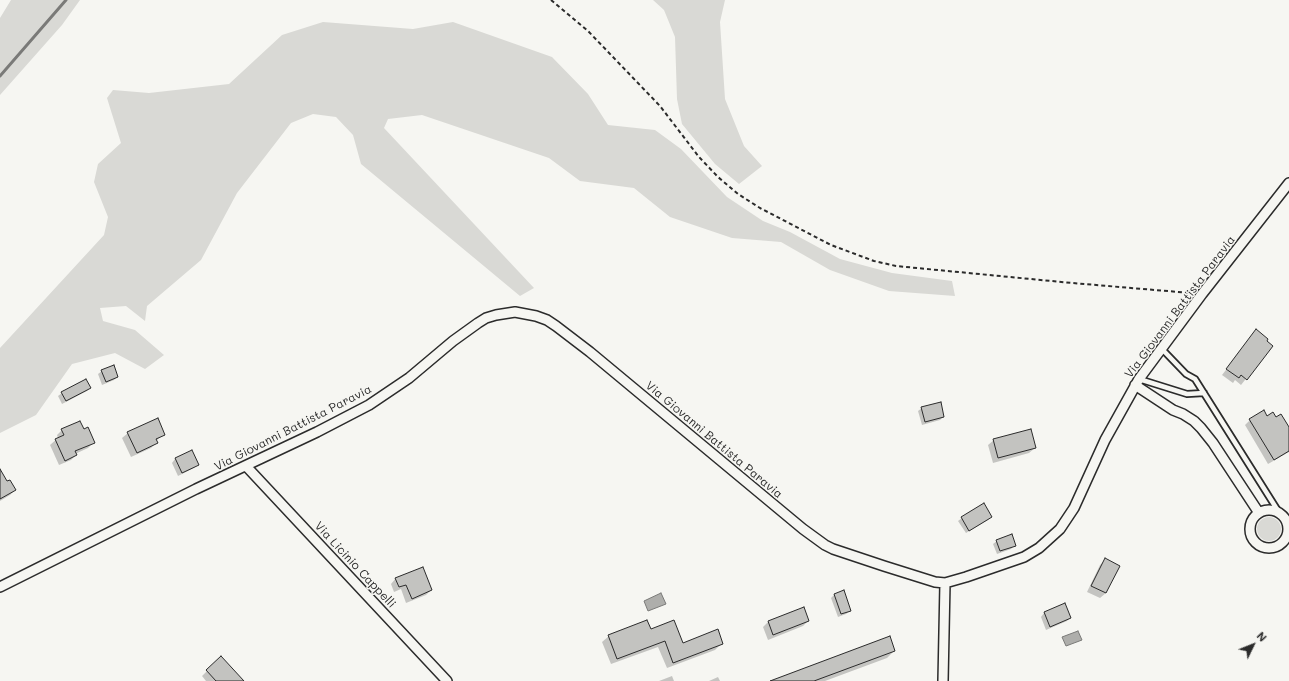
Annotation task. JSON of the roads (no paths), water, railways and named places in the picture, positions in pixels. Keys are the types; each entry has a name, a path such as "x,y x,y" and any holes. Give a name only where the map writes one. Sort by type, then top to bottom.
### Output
{"street":[{"name":"Via Giovanni Battista Paravia","path":"0,586 317,432 369,405 409,378 453,341 486,318 505,313 527,314 547,320 556,326 590,352 819,541 833,549 884,566 935,582 945,583 1024,557 1039,548 1060,529 1074,508 1104,440 1137,382 1202,294 1289,183"},
{"path":"1137,382 1172,410 1183,414 1201,428 1213,443 1259,513"},
{"name":"Via Licinio Cappelli","path":"246,466 447,681"},
{"path":"1266,510 1274,511 1285,516 1288,526 1288,534 1279,546 1265,548 1258,545 1253,539 1250,532 1251,525 1254,518 1259,513 1266,510"},
{"path":"943,681 945,583"}],"lane":[{"path":"1161,348 1186,374 1195,379 1285,516"},
{"path":"1137,382 1188,394 1204,393"}],"waterway":[{"path":"0,76 66,0"}]}
